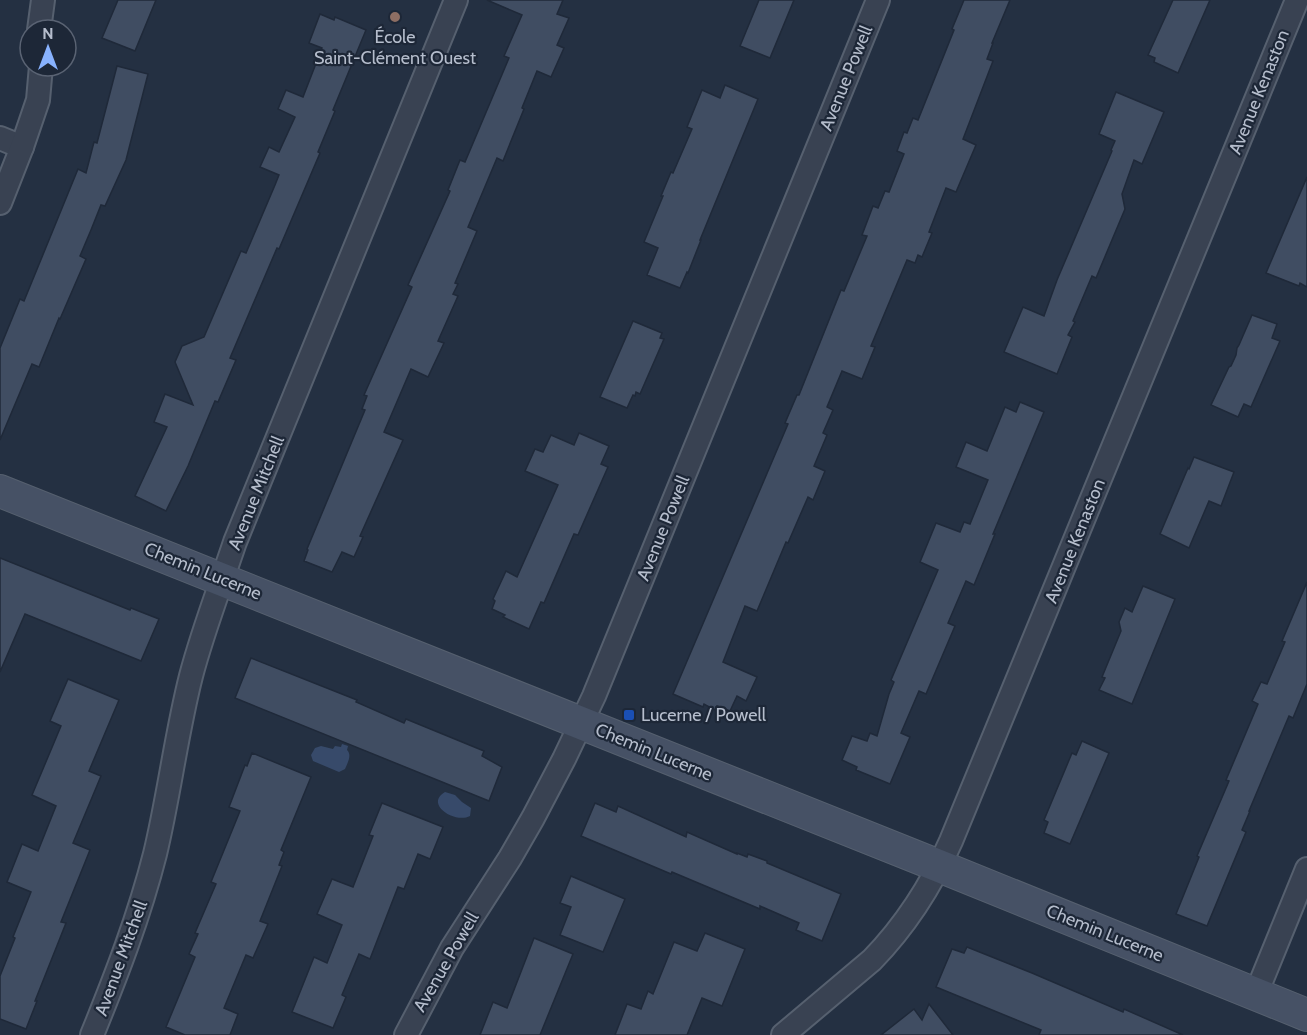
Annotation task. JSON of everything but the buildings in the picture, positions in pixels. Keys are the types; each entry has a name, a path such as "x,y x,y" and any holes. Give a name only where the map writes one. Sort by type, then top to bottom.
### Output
{"main road":[{"name":"Chemin Lucerne","path":"0,491 1307,1015"}],"street":[{"path":"41,18 43,0"},
{"name":"Avenue Mitchell","path":"92,1035 125,952 144,895 160,832 186,696 200,643 235,542 456,0"},
{"name":"Avenue Powell","path":"406,1035 452,948 527,828 564,759 607,666 878,0"},
{"name":"Avenue Kenaston","path":"783,1035 872,960 885,946 906,921 939,866 1297,0"},
{"path":"0,203 38,100 39,78"},
{"path":"0,138 22,147"},
{"path":"1256,994 1307,869"}],"water":[{"path":"342,744 348,746 349,754 345,769 339,772 313,761 311,755 315,748 321,746 333,749 335,746 341,747"},
{"path":"445,792 455,795 471,808 470,816 457,817 444,812 438,802 439,797"}],"place":[{"name":"École Saint-Clément Ouest","path":"395,17"},
{"name":"Lucerne / Powell","path":"629,715"}]}
